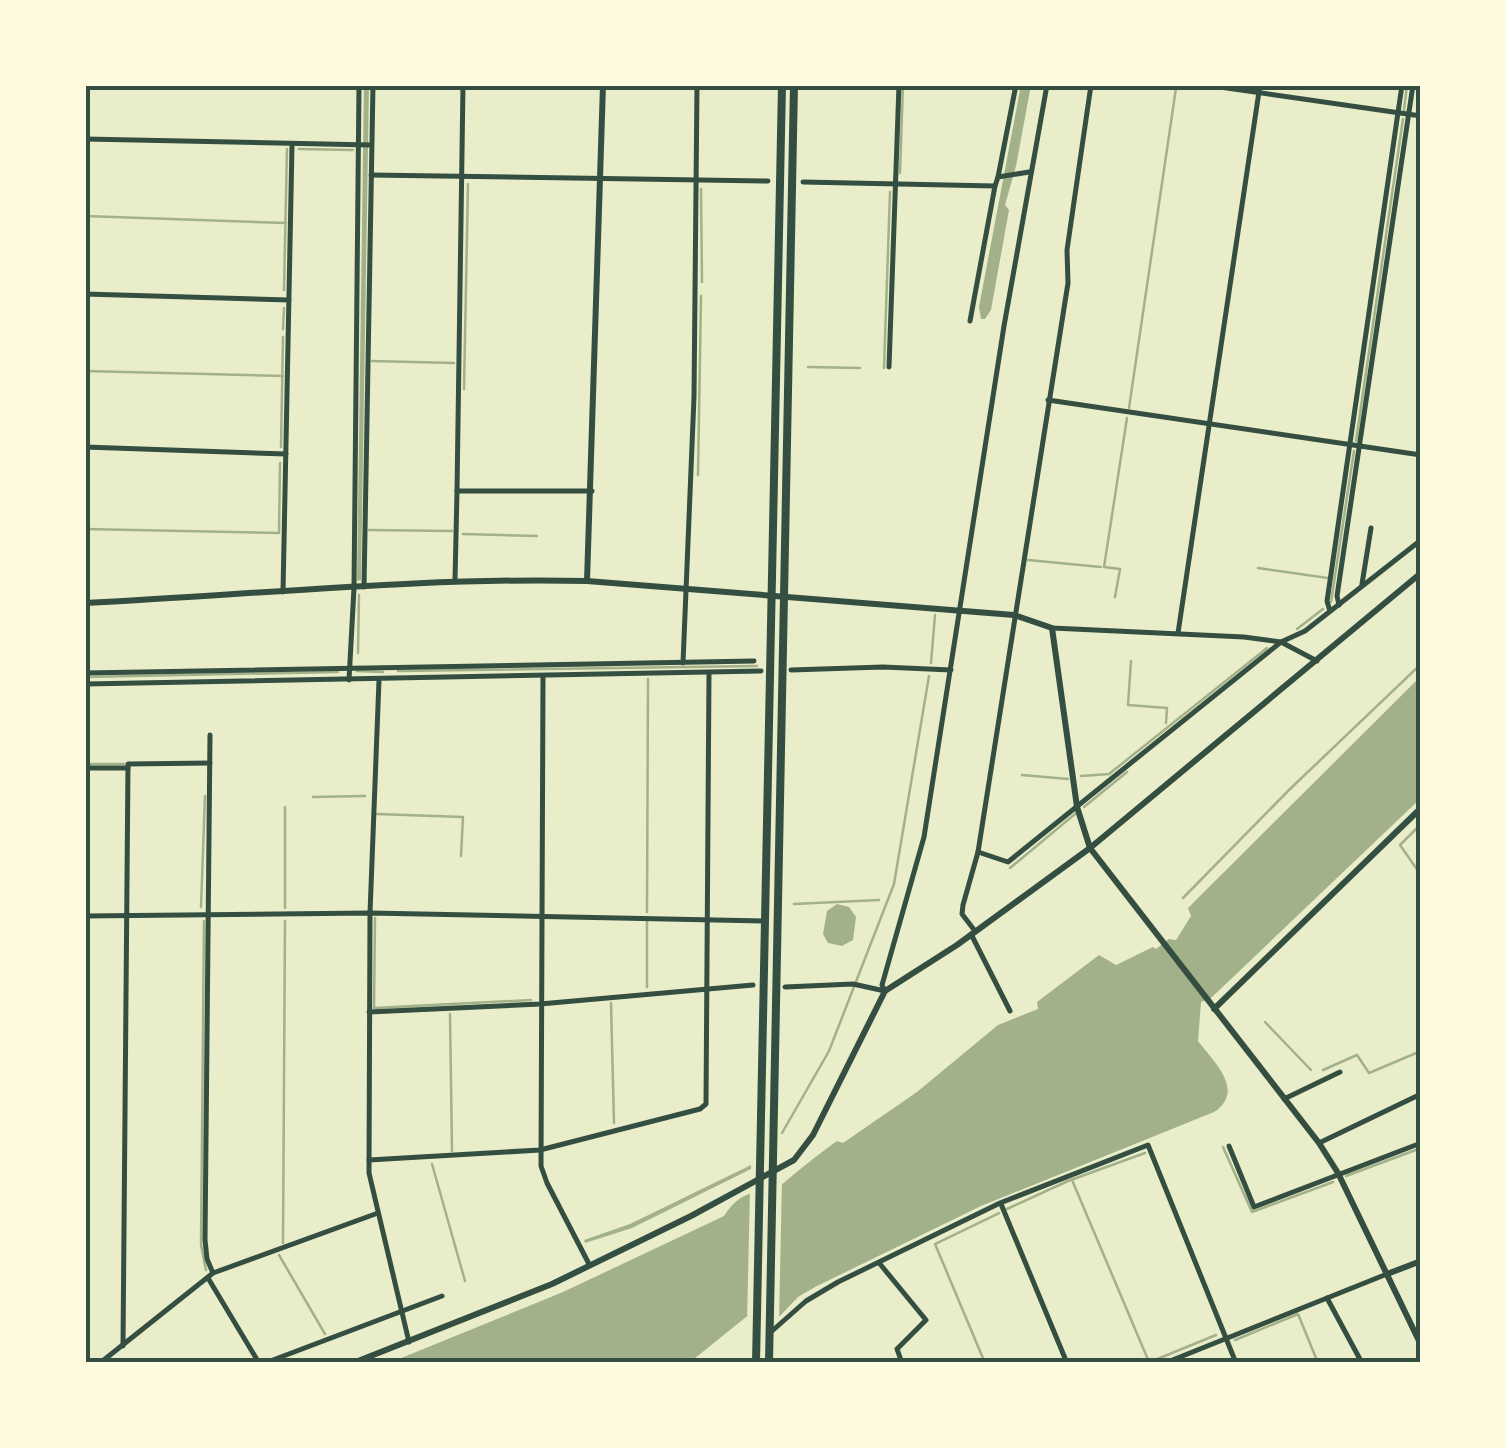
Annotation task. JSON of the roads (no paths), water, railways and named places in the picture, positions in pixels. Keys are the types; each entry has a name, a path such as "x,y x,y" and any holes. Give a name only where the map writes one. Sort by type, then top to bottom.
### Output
{"highway":[{"path":"756,1363 782,85"},
{"path":"769,1363 794,85"}],"main road":[{"path":"587,581 604,85"},
{"path":"353,1363 552,1284 759,1182 794,1160 813,1135 884,991 973,933 1090,848 1421,573"},
{"path":"85,603 455,580 587,581 1014,615 1052,628 1077,807 1090,848 1319,1142 1338,1173 1421,1345"},
{"path":"1212,1006 1421,808"},
{"path":"1388,1274 1421,1261"}],"street":[{"path":"349,680 354,588 360,85"},
{"path":"364,587 373,85"},
{"path":"455,580 463,85"},
{"path":"683,662 694,397 698,85"},
{"path":"889,367 899,85"},
{"path":"970,321 1016,85"},
{"path":"884,991 882,985 924,837 1029,172 1047,85"},
{"path":"1010,1011 962,914 978,852 1068,283 1068,250 1091,85"},
{"path":"1206,85 1260,89 1421,116"},
{"path":"1330,612 1328,601 1402,85"},
{"path":"1339,605 1337,596 1412,85"},
{"path":"1178,632 1260,89"},
{"path":"85,138 371,145"},
{"path":"283,593 292,145"},
{"path":"1000,177 1029,172"},
{"path":"370,174 768,181"},
{"path":"803,182 995,186"},
{"path":"85,294 289,300"},
{"path":"1048,400 1421,455"},
{"path":"85,447 286,454"},
{"path":"458,491 592,491"},
{"path":"1362,586 1370,528"},
{"path":"978,852 1008,862 1281,642 1305,632 1421,540"},
{"path":"1052,628 1178,632 1281,642 1317,662"},
{"path":"85,672 754,661"},
{"path":"791,670 951,670"},
{"path":"85,684 761,671"},
{"path":"369,1160 540,1150 700,1109 706,1104 709,673"},
{"path":"542,676 540,1150 547,1184 589,1264"},
{"path":"379,679 370,913 369,1160 370,1181 408,1342"},
{"path":"210,735 205,1240 210,1276 262,1363 442,1296"},
{"path":"122,1346 128,764 210,763"},
{"path":"85,768 128,768"},
{"path":"85,916 370,913 765,920"},
{"path":"368,1012 540,1004 753,985"},
{"path":"785,987 856,985 884,991"},
{"path":"1284,1099 1340,1072"},
{"path":"1319,1142 1421,1094"},
{"path":"1228,1146 1254,1206 1421,1143"},
{"path":"770,1328 806,1301 1000,1203 1148,1145 1236,1363"},
{"path":"1000,1203 1067,1363"},
{"path":"100,1363 210,1276 378,1213"},
{"path":"880,1264 926,1320 897,1349 902,1363"},
{"path":"1165,1363 1388,1274"},
{"path":"1326,1298 1362,1363"}],"waterway":[{"path":"612,86 691,85"},
{"path":"900,173 903,85"},
{"path":"1404,110 1407,85"},
{"path":"703,86 771,87"},
{"path":"805,88 894,87"},
{"path":"1129,408 1176,88"},
{"path":"1356,441 1403,119"},
{"path":"284,290 287,149"},
{"path":"299,149 353,150"},
{"path":"464,389 468,184"},
{"path":"701,189 702,282"},
{"path":"884,368 890,192"},
{"path":"85,216 286,223"},
{"path":"698,475 701,296"},
{"path":"283,329 284,308"},
{"path":"281,447 283,337"},
{"path":"372,361 454,363"},
{"path":"808,367 860,368"},
{"path":"85,371 283,376"},
{"path":"1115,597 1120,569 1104,567 1127,418"},
{"path":"1331,602 1354,451"},
{"path":"85,529 279,533 280,463"},
{"path":"369,530 452,531"},
{"path":"463,534 537,536"},
{"path":"1028,560 1101,567"},
{"path":"1258,568 1328,578"},
{"path":"358,653 359,595"},
{"path":"1297,629 1323,609"},
{"path":"931,663 935,615"},
{"path":"1081,776 1109,774 1267,648"},
{"path":"1131,661 1128,705 1167,708 1166,723"},
{"path":"1183,898 1421,664"},
{"path":"398,671 757,666"},
{"path":"357,671 383,672"},
{"path":"85,677 338,672"},
{"path":"782,1133 829,1051 894,884 929,676"},
{"path":"647,912 648,679"},
{"path":"85,764 124,764"},
{"path":"1084,807 1127,772"},
{"path":"1022,775 1068,779"},
{"path":"201,907 205,796"},
{"path":"313,797 365,796"},
{"path":"285,807 285,908"},
{"path":"377,814 463,817 461,856"},
{"path":"1010,868 1075,814"},
{"path":"1421,824 1400,845 1421,875"},
{"path":"794,904 879,900"},
{"path":"375,918 374,1008 531,1000"},
{"path":"204,921 201,1245 206,1270"},
{"path":"283,1243 285,921"},
{"path":"647,922 647,987"},
{"path":"611,1003 614,1123"},
{"path":"450,1014 452,1151"},
{"path":"1265,1022 1311,1070"},
{"path":"1323,1070 1357,1055 1369,1073 1421,1051"},
{"path":"1223,1147 1252,1212 1333,1182"},
{"path":"1346,1176 1421,1148"},
{"path":"1007,1209 1068,1181 1145,1153"},
{"path":"432,1164 465,1281"},
{"path":"1072,1180 1149,1362"},
{"path":"985,1363 935,1244 999,1213"},
{"path":"279,1255 325,1334"},
{"path":"1235,1340 1298,1314 1318,1363"},
{"path":"1150,1362 1216,1335"}]}
